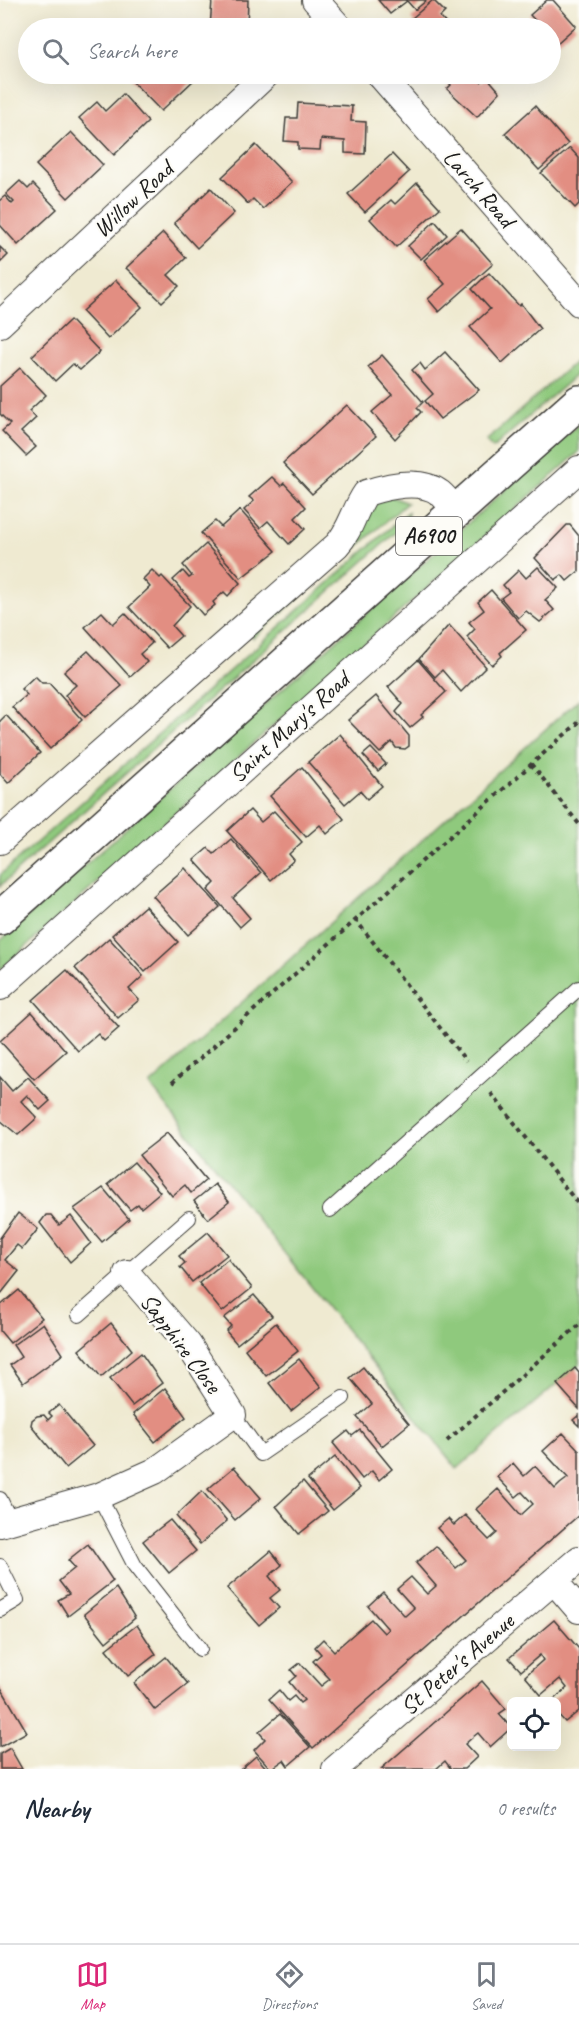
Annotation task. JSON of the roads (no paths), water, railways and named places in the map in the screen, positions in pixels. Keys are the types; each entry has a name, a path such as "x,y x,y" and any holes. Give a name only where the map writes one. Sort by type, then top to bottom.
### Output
{"main road":[{"name":"Saint Mary's Road","path":"0,918 579,402"}],"street":[{"name":"Willow Road","path":"0,324 256,84"},
{"name":"Larch Road","path":"388,84 579,303"},
{"name":"Saint Mary's Road","path":"0,987 579,469"},
{"path":"0,841 337,545 347,535 356,507 366,494 412,485 430,487 441,493 456,511"},
{"name":"Sapphire Close","path":"4,1514 99,1496 155,1471 233,1415 188,1344 127,1273"},
{"name":"St Peter's Avenue","path":"335,1769 579,1559"},
{"path":"554,1581 579,1610"}],"lane":[{"path":"330,1210 579,988"},
{"name":"Sapphire Close","path":"79,1315 189,1218"},
{"name":"Sapphire Close","path":"233,1415 261,1454 343,1398"},
{"path":"99,1496 135,1566 201,1649"},
{"path":"0,1566 17,1600 0,1610"}]}
